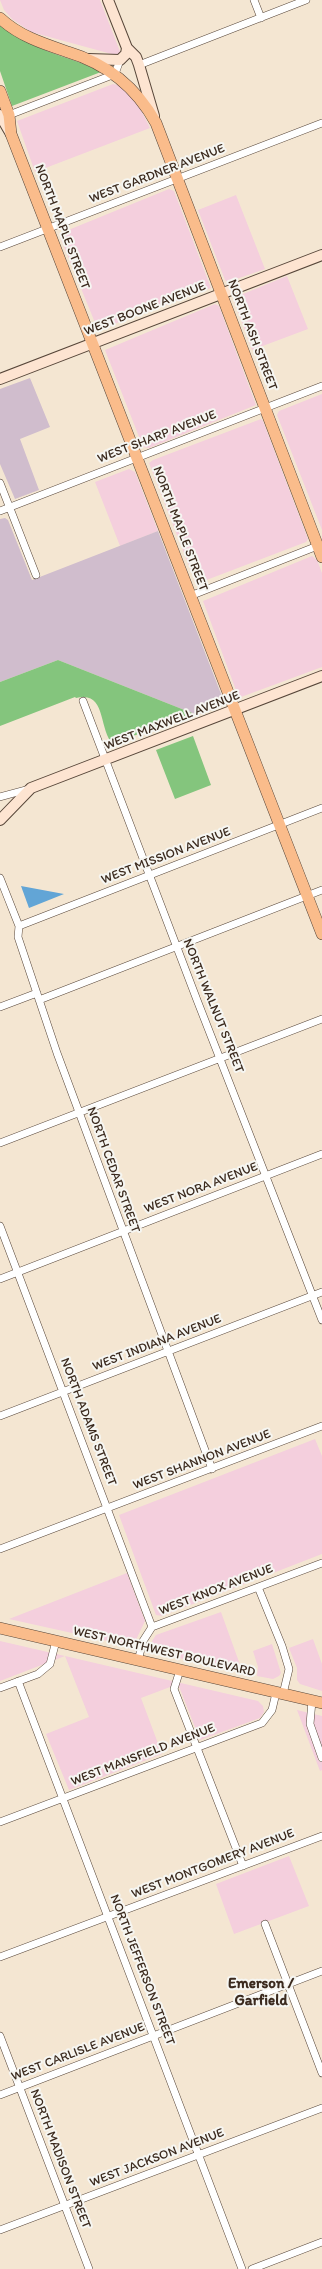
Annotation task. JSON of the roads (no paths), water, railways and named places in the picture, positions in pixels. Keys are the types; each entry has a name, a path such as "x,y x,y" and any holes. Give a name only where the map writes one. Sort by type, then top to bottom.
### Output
{"main road":[{"path":"0,18 19,32 46,46 88,59 114,74"},
{"name":"NORTH ASH STREET","path":"114,74 136,92 156,123 176,180 320,545 322,558"},
{"name":"NORTH MAPLE STREET","path":"0,90 3,117 48,228 322,934"},
{"name":"WEST NORTHWEST BOULEVARD","path":"0,1628 317,1702"}],"street":[{"name":"NORTH ASH STREET","path":"108,0 127,48 136,56 156,123"},
{"path":"254,0 260,18"},
{"path":"139,65 306,0"},
{"path":"3,117 114,74 120,60 126,54 127,48"},
{"path":"88,59 120,60"},
{"name":"WEST GARDNER AVENUE","path":"0,247 322,123"},
{"name":"WEST BOONE AVENUE","path":"0,379 322,255"},
{"name":"WEST SHARP AVENUE","path":"0,511 322,386"},
{"path":"0,483 36,575"},
{"path":"190,596 320,545"},
{"name":"WEST MAXWELL AVENUE","path":"0,797 31,788 106,760 322,676"},
{"name":"NORTH WALNUT STREET","path":"84,701 149,875 322,1320"},
{"name":"WEST MAXWELL AVENUE","path":"0,820 31,788"},
{"name":"WEST MISSION AVENUE","path":"19,926 322,808"},
{"name":"NORTH CEDAR STREET","path":"0,878 19,926 17,934 79,1112 212,1469"},
{"path":"0,1007 38,997 177,947 322,890"},
{"path":"0,1143 322,1019"},
{"name":"WEST NORA AVENUE","path":"0,1279 322,1154"},
{"name":"NORTH ADAMS STREET","path":"0,1226 152,1627"},
{"name":"WEST INDIANA AVENUE","path":"0,1416 322,1292"},
{"name":"WEST SHANNON AVENUE","path":"0,1549 322,1426"},
{"name":"WEST KNOX AVENUE","path":"138,1661 143,1641 152,1627 322,1563"},
{"path":"258,1587 289,1670 280,1693"},
{"path":"0,1688 38,1674 50,1664 56,1641"},
{"path":"180,1670 174,1689 243,1866"},
{"name":"NORTH JEFFERSON STREET","path":"18,1681 242,2269"},
{"name":"WEST MANSFIELD AVENUE","path":"0,1822 262,1723 272,1710 280,1693"},
{"path":"317,1702 310,1724 322,1758"},
{"name":"WEST MONTGOMERY AVENUE","path":"0,1957 322,1836"},
{"path":"265,1924 322,2073"},
{"name":"WEST CARLISLE AVENUE","path":"0,2095 322,1971"},
{"name":"NORTH MADISON STREET","path":"0,2036 89,2269"},
{"name":"WEST JACKSON AVENUE","path":"0,2230 322,2108"},
{"path":"252,2269 322,2242"}],"water":[{"path":"21,886 64,894 29,908"}],"district":[{"name":"Emerson / Garfield","path":"261,1992"}]}
